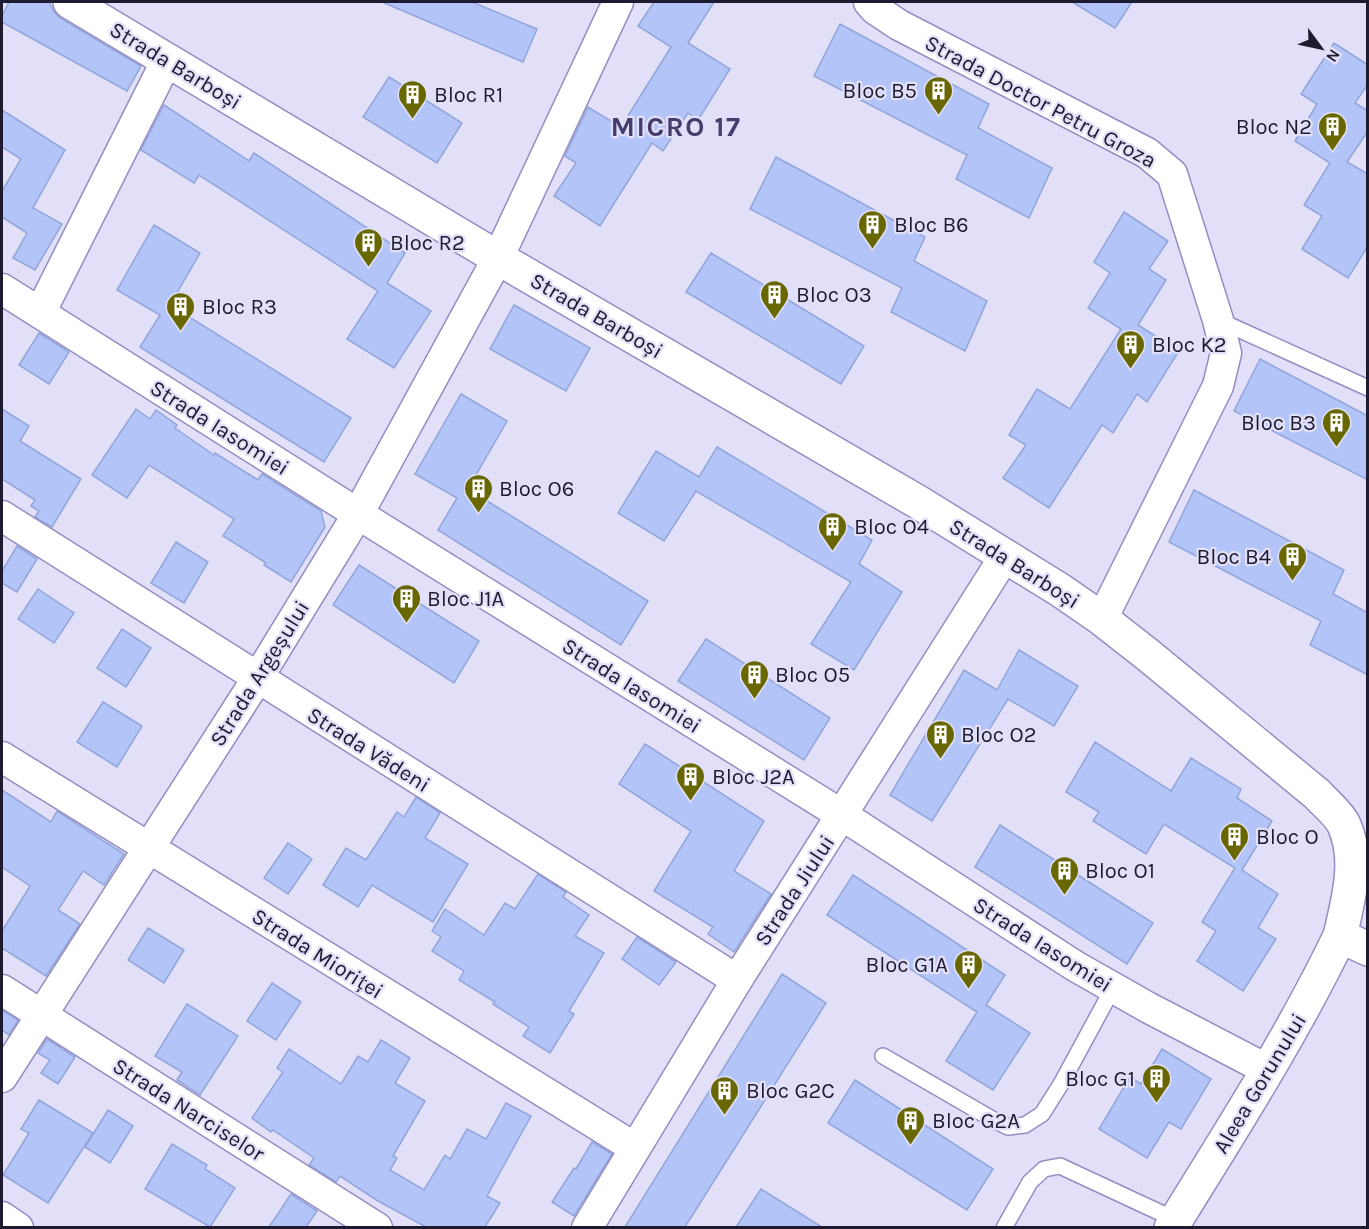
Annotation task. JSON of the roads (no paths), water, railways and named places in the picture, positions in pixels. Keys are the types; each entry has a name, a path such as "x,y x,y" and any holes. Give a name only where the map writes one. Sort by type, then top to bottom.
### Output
{"street":[{"name":"Strada Barboși","path":"70,2 498,258 918,502 1102,619 1317,794 1344,823 1359,847 1351,884 1354,942"},
{"path":"498,258 618,2"},
{"name":"Strada Doctor Petru Groza","path":"869,2 875,9 899,25 1147,153 1172,174 1218,320 1226,353 1218,386 1102,619"},
{"path":"40,314 167,60"},
{"name":"Strada Argeșului","path":"2,1077 257,679 357,514 498,258"},
{"name":"Strada Iasomiei","path":"2,290 357,514 842,815 1075,966 1268,1070"},
{"name":"Strada Vădeni","path":"2,516 737,980"},
{"name":"Strada Jiului","path":"587,1227 737,980 1005,556"},
{"name":"Strada Mioriței","path":"2,757 635,1148"},
{"name":"Aleea Gorunului","path":"1174,1223 1316,987 1354,942"},
{"name":"Strada Narciselor","path":"2,990 377,1227"},
{"path":"2,1217 18,1227"}],"lane":[{"path":"1218,320 1368,388"},
{"path":"884,1056 992,1119 1008,1126 1025,1125 1042,1114 1061,1084 1113,988"},
{"path":"1004,1227 1030,1182 1044,1169 1060,1166 1174,1223"}],"place":[{"name":"Bloc B5","path":"938,116"},
{"name":"Bloc R1","path":"413,120"},
{"name":"Bloc N2","path":"1333,152"},
{"name":"Bloc B6","path":"873,250"},
{"name":"Bloc R2","path":"369,268"},
{"name":"Bloc O3","path":"775,320"},
{"name":"Bloc R3","path":"181,332"},
{"name":"Bloc K2","path":"1131,370"},
{"name":"Bloc B3","path":"1337,448"},
{"name":"Bloc O6","path":"478,514"},
{"name":"Bloc O4","path":"833,552"},
{"name":"Bloc B4","path":"1292,582"},
{"name":"Bloc J1A","path":"406,624"},
{"name":"Bloc O5","path":"754,700"},
{"name":"Bloc O2","path":"940,760"},
{"name":"Bloc J2A","path":"691,802"},
{"name":"Bloc O","path":"1235,862"},
{"name":"Bloc O1","path":"1064,896"},
{"name":"Bloc G1A","path":"969,990"},
{"name":"Bloc G1","path":"1156,1104"},
{"name":"Bloc G2C","path":"725,1116"},
{"name":"Bloc G2A","path":"911,1146"}],"district":[{"name":"MICRO 17","path":"676,126"}]}
